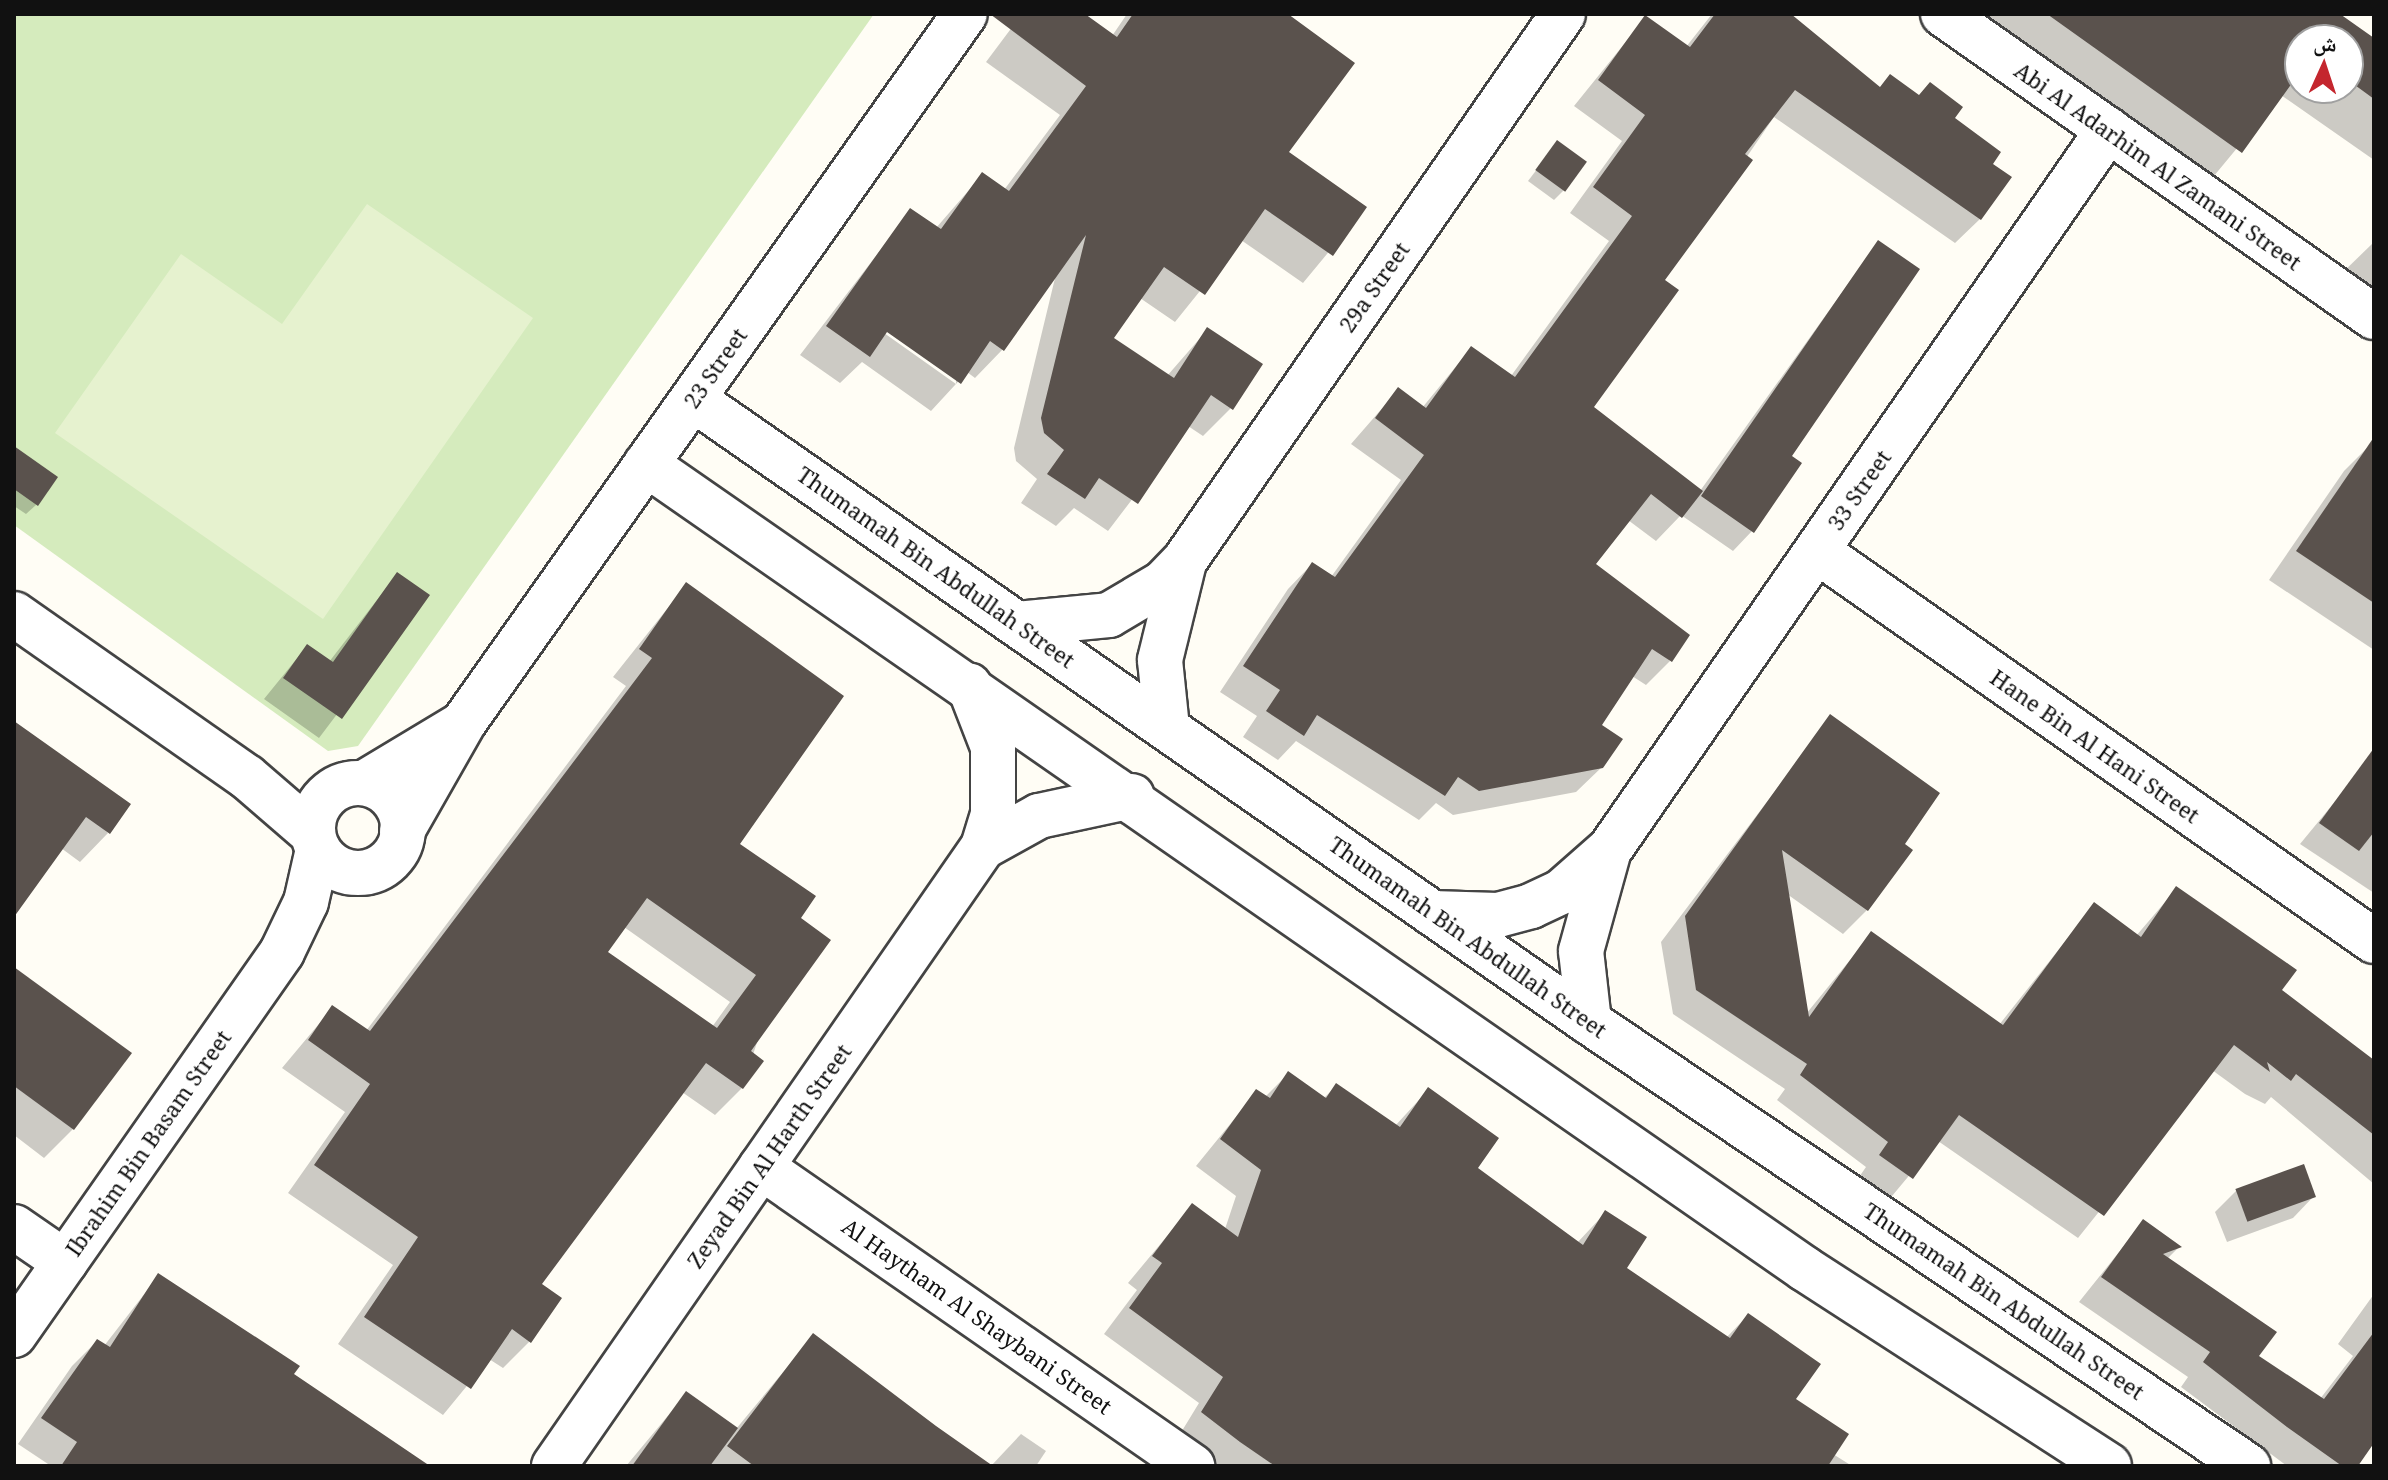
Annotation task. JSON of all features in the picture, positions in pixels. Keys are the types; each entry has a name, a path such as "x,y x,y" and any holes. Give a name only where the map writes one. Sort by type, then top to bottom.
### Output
{"street":[{"name":"23 Street","path":"402,831 464,722 965,14"},
{"name":"29a Street","path":"1017,624 1049,627 1109,615 1163,583 1185,560 1563,14"},
{"name":"Abi Al Adarhim Al Zamani Street","path":"1943,14 2374,317"},
{"name":"33 Street","path":"1432,913 1498,915 1531,906 1570,886 1610,849 2108,130"},
{"name":"Thumamah Bin Abdullah Street","path":"693,399 1589,1022 2248,1466"},
{"path":"646,464 1132,796 1805,1269 2109,1466"},
{"name":"Hane Bin Al Hani Street","path":"1817,551 2374,941"},
{"name":"29a Street","path":"1167,728 1164,625 1185,560"},
{"path":"14,614 212,752 315,841 329,863 363,873 390,859 402,831 392,799 212,752"},
{"name":"Zeyad Bin Al Harth Street","path":"969,685 994,759 983,847"},
{"name":"23 Street","path":"349,787 464,722"},
{"path":"315,841 317,809 349,787"},
{"name":"Zeyad Bin Al Harth Street","path":"554,1466 983,847 1039,816 1132,796"},
{"name":"Ibrahim Bin Basam Street","path":"14,1335 282,952 306,902 315,841"},
{"name":"33 Street","path":"1589,1022 1584,927 1610,849"},
{"name":"Ibrahim Bin Basam Street","path":"282,952 363,873"},
{"name":"Al Haytham Al Shaybani Street","path":"761,1167 1192,1466"},
{"path":"14,1227 65,1262"}],"green space":[{"path":"14,14 874,14 358,746 328,751 14,525"},
{"path":"367,204 533,318 323,619 55,433 181,254 282,324"}],"building":[{"path":"990,14 1085,14 1117,37 1133,14 1288,14 1355,63 1289,152 1367,207 1333,256 1265,209 1205,295 1164,267 1114,338 1174,378 1207,327 1263,364 1233,410 1211,395 1138,504 1099,478 1085,499 1047,474 1064,450 1044,433 1041,418 1086,235 1004,351 990,341 961,384 887,332 870,357 826,326 910,208 941,229 982,172 1009,191 1086,86"},
{"path":"1715,14 1791,14 1880,87 1890,74 1919,95 1930,82 1963,107 1955,118 2001,152 1993,164 2012,177 1981,220 1795,90 1745,154 1753,160 1665,280 1679,290 1594,407 1703,491 1682,518 1651,494 1596,564 1690,635 1672,662 1652,649 1602,725 1623,739 1603,768 1479,791 1458,777 1445,796 1317,715 1304,736 1266,711 1280,690 1243,666 1312,562 1335,577 1424,455 1375,418 1398,387 1426,408 1471,346 1515,377 1632,216 1593,187 1645,115 1598,80 1645,15 1690,47"},
{"path":"2047,14 2340,14 2354,24 2284,24 2284,94 2242,153"},
{"path":"2364,31 2374,38 2374,99 2364,92"},
{"path":"1557,140 1587,162 1565,192 1535,170"},
{"path":"1878,240 1920,269 1792,456 1802,463 1754,533 1701,496"},
{"path":"2374,437 2374,603 2296,551"},
{"path":"14,446 58,477 38,506 14,489"},
{"path":"397,572 430,595 342,719 283,678 307,644 333,662"},
{"path":"686,582 844,696 740,844 816,896 801,918 831,940 751,1051 764,1061 743,1089 706,1063 542,1284 562,1298 531,1343 512,1329 471,1389 364,1317 418,1237 314,1165 370,1084 308,1040 332,1005 370,1031 652,658 639,649","holes":["647,898 756,975 717,1028 608,952"]},
{"path":"1830,714 1940,793 1905,844 1913,850 1868,911 1782,850 1809,1017 1871,931 2003,1025 2094,902 2141,937 2176,886 2297,970 2282,990 2374,1060 2374,1135 2296,1074 2291,1081 2267,1062 2270,1072 2234,1045 2104,1216 1959,1115 1913,1179 1879,1155 1888,1142 1800,1075 1807,1064 1696,990 1685,916"},
{"path":"14,721 131,804 110,834 86,817 14,917"},
{"path":"2374,748 2374,832 2359,851 2319,823"},
{"path":"14,967 132,1053 74,1130 14,1086"},
{"path":"1288,1071 1326,1098 1336,1083 1400,1127 1428,1087 1499,1138 1478,1168 1583,1245 1605,1210 1647,1237 1627,1268 1730,1338 1748,1313 1821,1364 1796,1399 1849,1434 1828,1466 1275,1466 1240,1442 1201,1412 1223,1377 1129,1308 1162,1263 1152,1256 1192,1203 1238,1237 1261,1170 1220,1139 1256,1089 1270,1098"},
{"path":"2304,1164 2316,1197 2247,1222 2235,1189"},
{"path":"2143,1219 2182,1247 2163,1254 2277,1332 2259,1356 2324,1399 2374,1332 2374,1443 2358,1466 2342,1466 2287,1427 2203,1362 2210,1352 2101,1277"},
{"path":"158,1273 300,1366 294,1374 430,1466 61,1466 77,1442 41,1418 97,1339 110,1347"},
{"path":"813,1333 993,1466 754,1466 727,1446"},
{"path":"686,1391 738,1428 710,1466 632,1466"}]}
